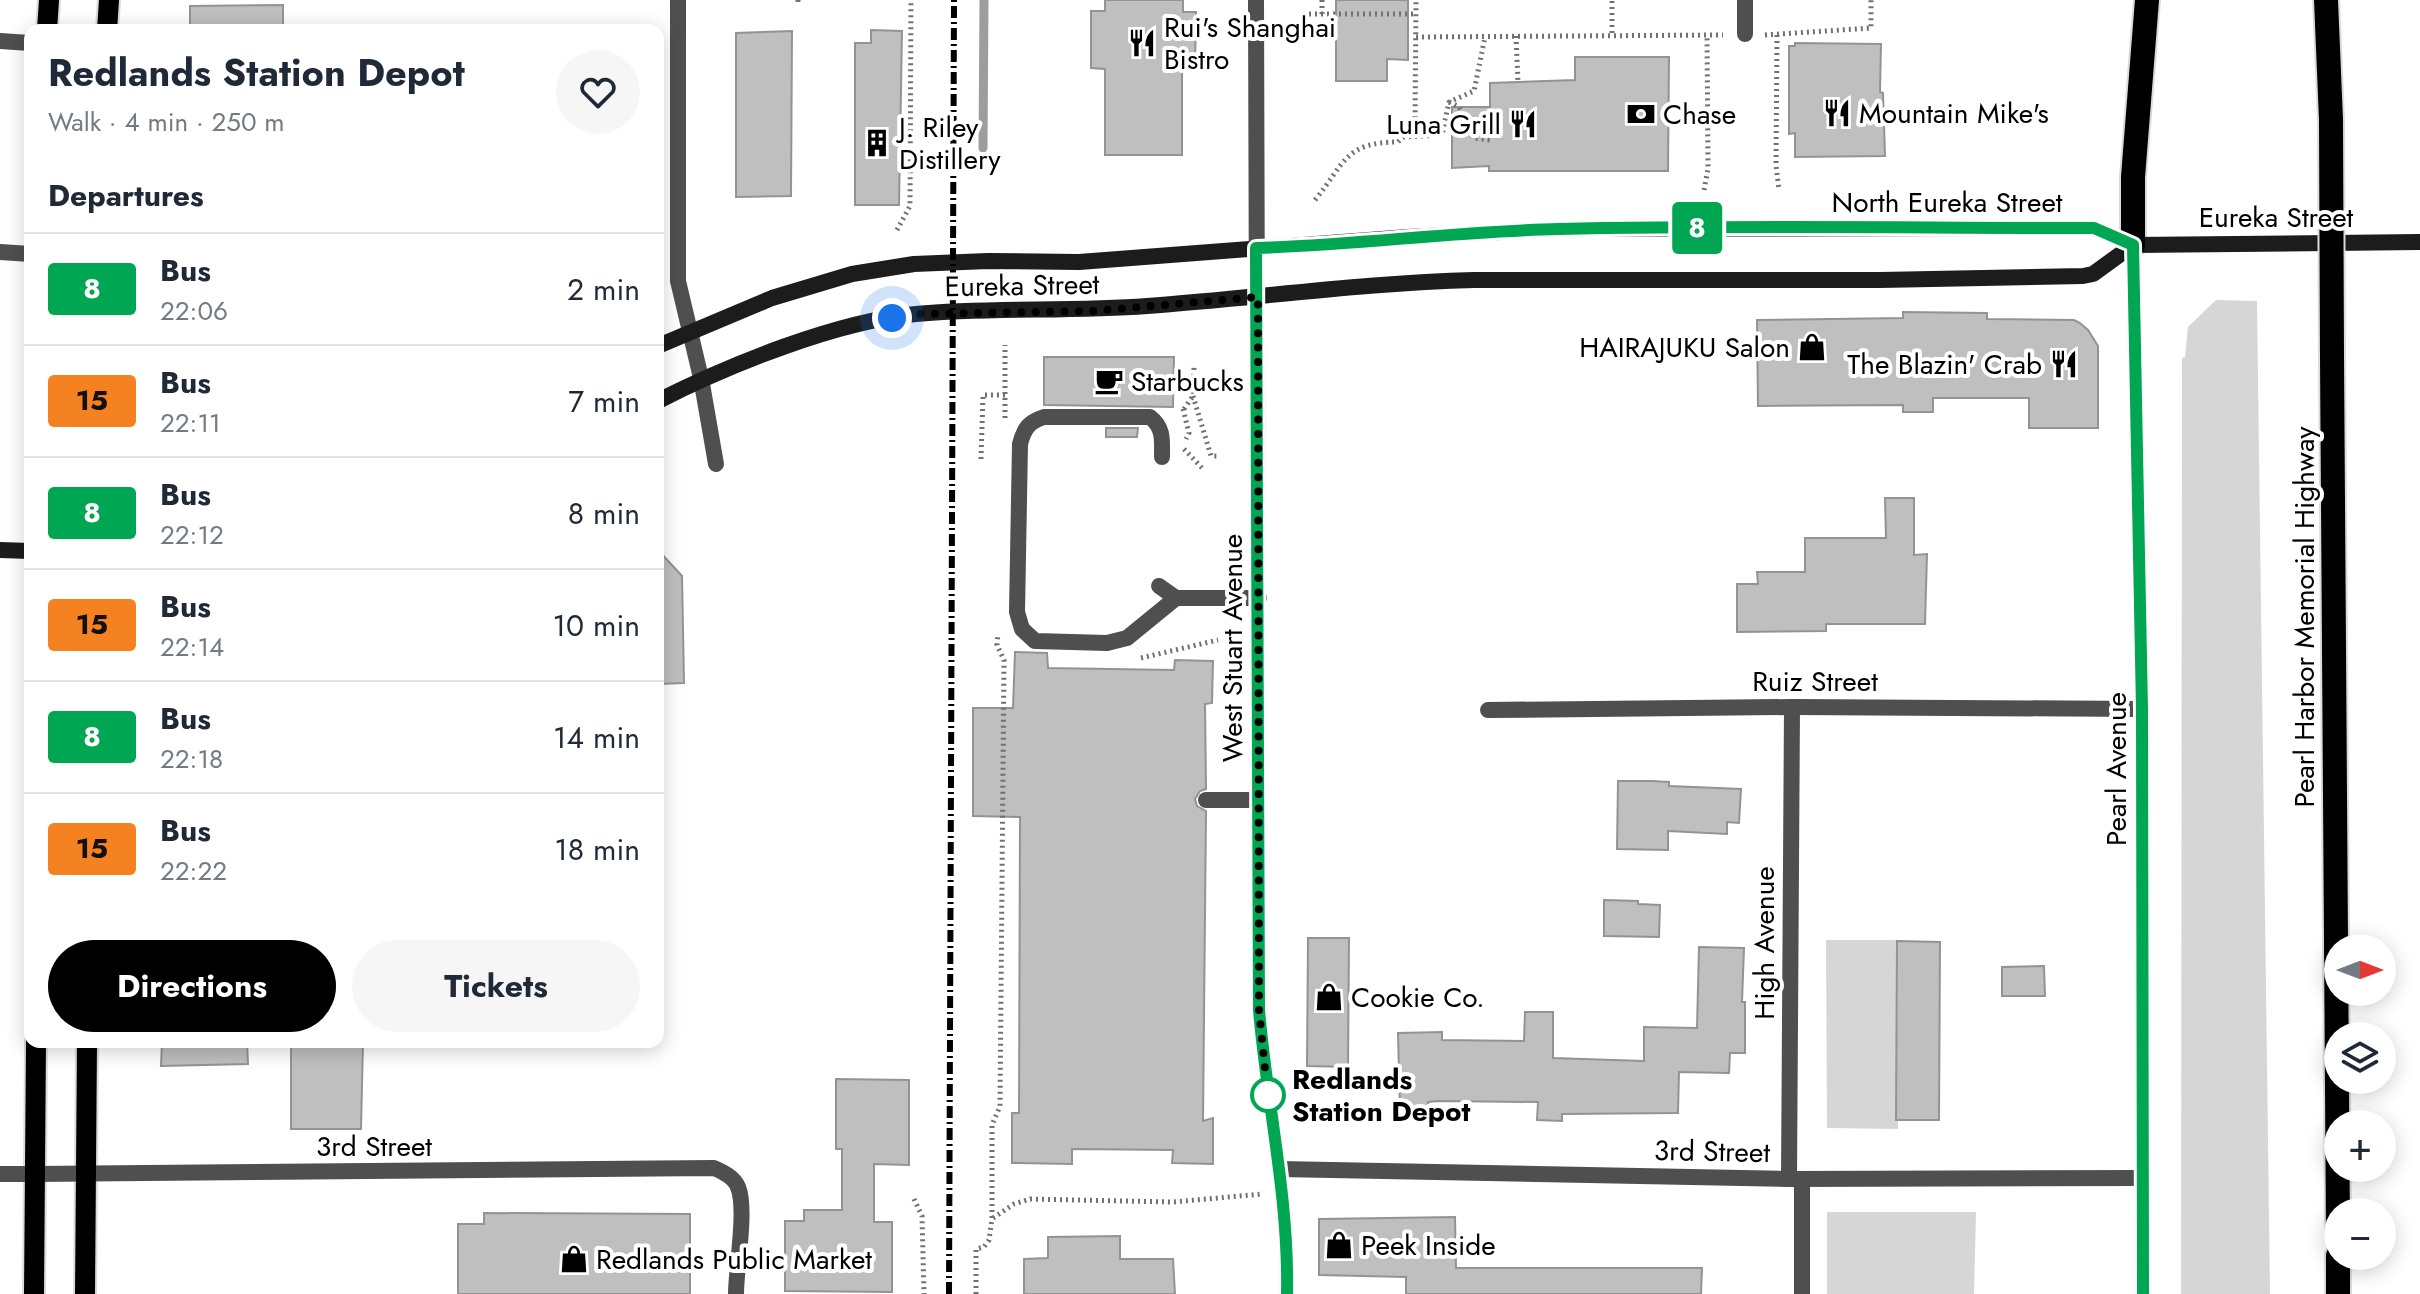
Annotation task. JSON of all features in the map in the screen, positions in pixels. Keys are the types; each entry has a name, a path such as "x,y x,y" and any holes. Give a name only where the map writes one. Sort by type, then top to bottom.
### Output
{"highway":[{"path":"2133,245 2133,177 2147,0"},
{"name":"Pearl Harbor Memorial Highway","path":"2326,0 2331,120 2338,1198"},
{"path":"2338,1270 2338,1294"}],"main road":[{"path":"47,24 49,0"},
{"path":"107,24 109,0"},
{"path":"34,1294 36,1048"},
{"path":"85,1294 87,1048"}],"street":[{"path":"678,0 678,281 701,378 716,464"},
{"name":"West Stuart Avenue","path":"1256,0 1259,1010 1264,1074 1283,1193 1288,1258 1287,1294"},
{"path":"1745,0 1745,34"},
{"path":"0,41 24,43"},
{"name":"North Eureka Street","path":"1256,248 1542,230 1744,228 2094,228 2133,245"},
{"name":"Eureka Street","path":"2133,245 2420,242"},
{"path":"1258,297 1412,282 1474,280 1880,280 2083,276 2093,274 2133,245"},
{"name":"Pearl Avenue","path":"2133,245 2142,709 2143,1294"},
{"name":"Eureka Street","path":"664,343 772,298 867,271 954,262 1079,262 1256,248"},
{"path":"0,252 24,254"},
{"name":"Eureka Street","path":"664,398 701,378 833,332 914,314 1093,311 1258,297"},
{"path":"1162,457 1162,433 1159,424 1150,417 1044,417 1031,421 1023,431 1020,444 1017,612 1022,629 1035,641 1107,643 1127,638 1176,598"},
{"path":"0,550 24,551"},
{"path":"1159,586 1176,598 1259,598"},
{"name":"Ruiz Street","path":"1488,710 1792,707 2142,709"},
{"name":"High Avenue","path":"1792,707 1795,1179 1802,1294"},
{"path":"1206,800 1258,800"},
{"name":"3rd Street","path":"0,1174 714,1168 733,1179 739,1191 740,1248 736,1294"},
{"name":"3rd Street","path":"1279,1169 1795,1179 2143,1178"}],"path":[{"path":"897,230 910,206 911,0"},
{"path":"1322,0 1322,14"},
{"path":"1315,200 1348,156 1362,145 1398,142 1415,123 1416,0"},
{"path":"1416,37 1777,35 1871,28 1871,0"},
{"path":"1612,1 1612,34"},
{"path":"1303,14 1416,14"},
{"path":"1704,190 1708,169 1707,35"},
{"path":"1777,35 1776,165 1779,190"},
{"path":"1516,36 1518,82"},
{"path":"1449,102 1474,91 1485,37"},
{"path":"1402,137 1442,135 1449,102"},
{"path":"1449,102 1459,107 1473,138 1490,140"},
{"path":"1004,423 1005,345"},
{"path":"1194,367 1193,396 1211,456 1219,456"},
{"path":"981,459 983,395 1005,395"},
{"path":"1177,417 1193,396"},
{"path":"1183,409 1189,433 1183,448 1204,470"},
{"path":"976,1294 976,1249 984,1247 989,1240 992,1219 992,1125 1000,1106 1004,660 997,645 998,630"},
{"path":"992,1219 1014,1204 1030,1199 1173,1202 1283,1193"},
{"path":"914,1199 922,1216 924,1294"}],"shaded area":[{"path":"2216,300 2257,301 2270,1294 2181,1294 2182,358 2185,357 2188,327"},
{"path":"1826,940 1899,940 1898,1129 1827,1128"},
{"path":"1827,1212 1976,1212 1974,1294 1827,1294"}],"building":[{"path":"1105,0 1183,0 1183,12 1196,12 1195,68 1182,68 1182,155 1105,155 1105,69 1091,68 1091,11 1105,11"},
{"path":"1336,0 1408,0 1408,60 1387,59 1387,81 1336,81"},
{"path":"283,5 283,24 190,24 190,6"},
{"name":"J. Riley Distillery","path":"871,30 902,31 899,205 855,205 855,43 871,43"},
{"path":"792,31 791,196 736,197 736,33"},
{"name":"Mountain Mike's","path":"1795,43 1881,44 1880,92 1883,93 1885,156 1795,157 1795,133 1789,134 1789,46 1795,46"},
{"path":"1575,57 1669,57 1668,171 1489,171 1489,166 1452,168 1452,107 1490,107 1490,83 1575,80"},
{"path":"1903,312 1987,313 1987,319 2074,320 2080,323 2098,346 2098,428 2029,428 2029,398 1933,398 1933,412 1903,412 1903,405 1758,406 1757,320 1903,318"},
{"name":"Starbucks","path":"1044,357 1174,357 1173,407 1044,405"},
{"path":"1106,428 1138,428 1137,437 1106,437"},
{"path":"1885,498 1914,498 1914,555 1927,554 1925,624 1826,624 1826,631 1737,632 1737,584 1758,584 1757,572 1805,572 1805,538 1886,538"},
{"path":"664,556 682,576 684,683 664,684"},
{"path":"1015,652 1047,653 1048,668 1174,670 1175,660 1213,661 1212,703 1205,704 1206,789 1200,791 1195,799 1197,806 1206,811 1203,1121 1213,1118 1213,1164 1172,1163 1173,1150 1072,1149 1072,1164 1012,1163 1012,1113 1019,1113 1020,817 973,816 973,708 1013,708"},
{"path":"1618,781 1741,789 1739,823 1727,822 1727,834 1668,831 1668,850 1617,849"},
{"path":"1604,900 1660,905 1659,937 1604,936"},
{"path":"1308,938 1349,938 1348,1067 1307,1066"},
{"path":"1897,941 1940,942 1939,1120 1896,1120"},
{"path":"1699,947 1744,948 1742,1002 1745,1002 1745,1053 1730,1053 1729,1073 1679,1072 1678,1113 1562,1114 1562,1121 1537,1120 1538,1102 1438,1101 1428,1102 1428,1111 1400,1111 1398,1033 1442,1032 1442,1040 1524,1041 1525,1012 1553,1012 1553,1058 1644,1061 1644,1027 1697,1028"},
{"path":"2044,966 2045,996 2002,996 2002,967"},
{"path":"162,1048 247,1048 248,1064 161,1066"},
{"path":"291,1048 363,1048 361,1129 291,1129"},
{"path":"836,1079 909,1080 909,1165 874,1164 874,1222 892,1222 892,1292 785,1291 785,1221 804,1221 804,1210 842,1210 842,1149 836,1149"},
{"name":"Redlands Public Market","path":"484,1213 690,1214 690,1294 458,1294 458,1224 484,1224"},
{"path":"1455,1217 1456,1268 1702,1268 1701,1294 1406,1294 1406,1277 1319,1275 1319,1219"},
{"path":"1120,1236 1120,1259 1173,1259 1175,1294 1024,1294 1024,1259 1048,1258 1048,1237"}],"waterway":[{"path":"983,148 984,0"}],"railway":[{"path":"949,1294 954,0"}],"bus line":[{"name":"8","path":"1287,1294 1288,1258 1283,1193 1264,1074 1259,1010 1256,248 1558,229 2094,228 2133,245 2142,709 2143,1294"}],"place":[{"name":"Rui's Shanghai Bistro","path":"1142,43"},
{"name":"Mountain Mike's","path":"1837,113"},
{"name":"Chase","path":"1641,114"},
{"name":"Luna Grill","path":"1523,124"},
{"name":"J. Riley Distillery","path":"877,143"},
{"name":"HAIRAJUKU Salon","path":"1812,347"},
{"name":"The Blazin' Crab","path":"2064,364"},
{"name":"Starbucks","path":"1109,381"},
{"name":"Cookie Co.","path":"1329,997"},
{"name":"Redlands Station Depot","path":"1268,1095"},
{"name":"Peek Inside","path":"1339,1245"},
{"name":"Redlands Public Market","path":"574,1259"}],"route":[{"path":"892,318 914,314 1093,311 1258,297 1259,1010 1268,1098 1268,1095"}]}
